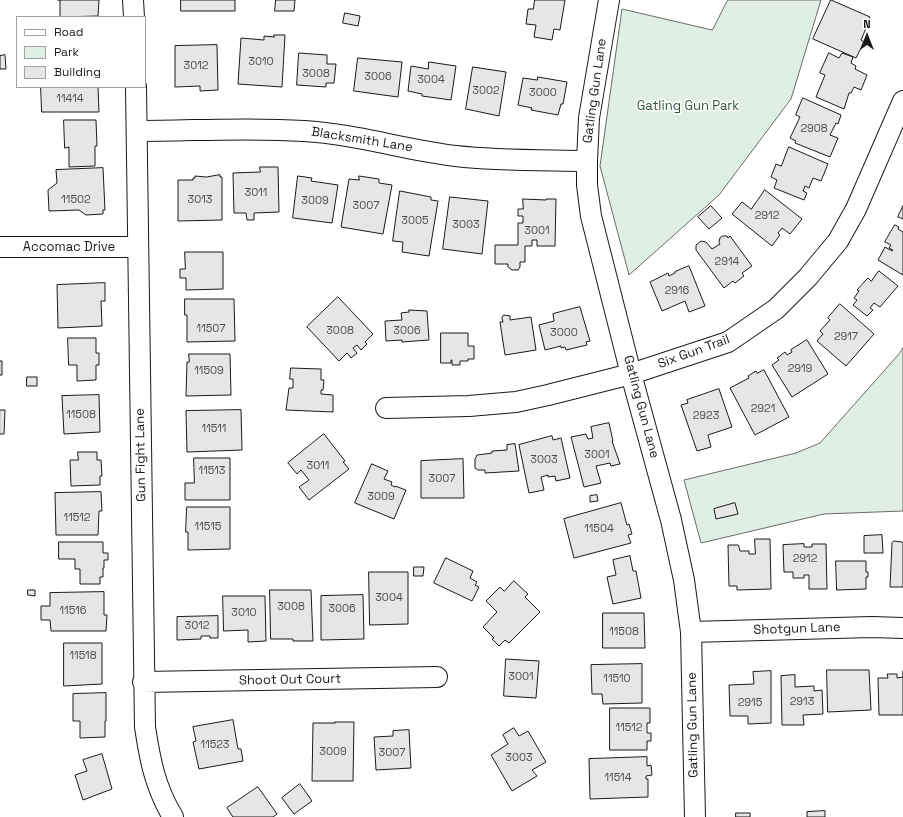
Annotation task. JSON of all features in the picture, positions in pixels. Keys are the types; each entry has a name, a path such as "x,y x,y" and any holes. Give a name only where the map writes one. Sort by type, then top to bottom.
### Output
{"street":[{"path":"133,0 134,16"},
{"name":"Gatling Gun Lane","path":"609,0 589,118 586,161 587,185 591,216 631,374 671,520 684,580 691,632 695,817"},
{"name":"Gun Fight Lane","path":"136,88 144,727 150,762 161,796 173,817"},
{"name":"Six Gun Trail","path":"386,408 470,406 516,402 631,374 728,342 776,309 808,277 838,241 856,210 903,100"},
{"name":"Blacksmith Lane","path":"137,131 305,131 343,135 456,156 586,161"},
{"name":"Accomac Drive","path":"0,247 138,247"},
{"name":"Shotgun Lane","path":"691,632 872,627 903,628"},
{"name":"Shoot Out Court","path":"143,682 437,677"}],"green space":[{"name":"Gatling Gun Park","path":"728,0 821,0 791,99 719,195 629,275 600,166 622,9 712,30"},
{"path":"903,348 903,511 824,514 701,543 684,480 796,453 820,443"}],"building":[{"path":"60,0 99,0 98,16 60,16"},
{"path":"181,0 235,0 235,11 181,11"},
{"path":"276,0 295,0 294,11 275,11"},
{"path":"535,0 565,0 560,30 554,29 552,40 534,37 536,25 526,24 528,9 533,9"},
{"path":"831,0 870,17 861,40 864,42 856,58 813,39"},
{"path":"345,13 360,16 358,26 343,23"},
{"path":"274,35 285,35 282,87 238,84 241,38 264,40 264,36 274,37"},
{"path":"217,45 218,90 200,91 200,86 175,87 175,46"},
{"path":"299,53 327,55 327,64 336,64 334,83 326,83 326,87 297,85"},
{"path":"829,53 839,58 842,53 853,57 851,63 856,66 855,69 867,75 861,90 854,87 851,93 849,93 844,109 816,97 825,75 820,73"},
{"path":"5,55 6,69 0,69 0,56"},
{"path":"358,58 402,62 398,97 354,91"},
{"path":"429,62 456,66 451,100 422,96 422,94 408,91 411,66 428,69"},
{"path":"473,67 506,72 499,116 466,109"},
{"path":"538,77 567,82 563,104 561,104 558,115 531,110 532,108 518,105 523,78 537,80"},
{"path":"41,88 98,88 99,112 42,112"},
{"path":"803,98 841,115 838,124 836,123 830,135 838,138 830,157 795,143 796,141 790,138 800,117 796,115"},
{"path":"64,120 96,120 97,146 95,146 95,166 69,167 69,147 65,148"},
{"path":"789,147 828,164 821,181 813,178 809,188 805,186 803,191 807,193 804,200 774,188 777,180 771,177 776,164 781,166"},
{"path":"260,167 278,167 279,212 254,213 254,220 247,220 246,213 234,213 233,173 260,172"},
{"path":"103,168 105,210 103,210 103,214 86,215 79,210 49,211 48,190 57,183 56,170"},
{"path":"220,175 220,177 222,177 222,220 178,221 178,180 193,180 195,176 206,177"},
{"path":"298,176 312,178 311,181 338,185 332,223 293,218"},
{"path":"359,176 379,179 379,183 392,185 383,234 341,227 349,179 359,180"},
{"path":"765,190 802,219 790,234 782,228 778,233 780,235 772,246 732,214 742,202 751,209"},
{"path":"400,191 431,197 431,200 438,201 429,256 402,252 403,242 393,241"},
{"path":"450,197 488,201 482,254 443,249"},
{"path":"523,199 556,199 555,246 537,246 537,240 532,240 532,246 525,246 525,262 520,262 520,267 518,270 512,270 508,267 508,264 495,264 495,245 518,245 518,223 523,223 523,216 518,216 518,209 523,209"},
{"path":"711,206 722,218 709,229 698,217"},
{"path":"903,206 903,219 898,217"},
{"path":"895,225 903,232 903,275 878,260 885,247 892,251 893,250 889,248 891,245 885,242"},
{"path":"727,236 728,238 730,236 752,266 742,273 744,276 735,283 733,281 724,288 696,250 696,245 701,241 706,242 712,249 720,244 720,238"},
{"path":"185,252 223,252 223,289 186,290 186,278 180,278 180,269 185,269"},
{"path":"689,266 705,306 689,312 685,301 662,311 650,282 668,273 669,276"},
{"path":"879,271 898,286 880,307 874,303 870,308 873,310 867,316 853,305 857,300 854,298 859,291 857,290 865,281 868,278 871,281"},
{"path":"105,283 105,301 101,301 102,326 58,328 57,285"},
{"path":"338,297 373,334 365,342 367,344 361,350 357,345 353,348 357,353 351,358 347,353 339,361 307,327"},
{"path":"185,299 234,299 235,341 187,342 187,315 185,315"},
{"path":"840,304 874,334 846,366 817,341 823,334 820,331 830,320 828,318"},
{"path":"580,307 590,341 586,342 587,345 566,350 565,347 561,348 561,346 545,350 539,325 554,321 553,314"},
{"path":"409,310 427,311 429,340 402,342 402,340 386,341 385,321 402,320 401,313 409,312"},
{"path":"504,315 510,316 510,320 531,317 536,350 505,355 500,322 503,322 502,318"},
{"path":"441,333 468,333 468,346 474,346 474,359 460,361 460,365 452,365 452,360 451,363 441,363"},
{"path":"68,338 96,338 96,353 99,353 99,365 96,365 96,380 77,381 77,365 69,365"},
{"path":"807,340 828,374 792,397 772,365 779,360 777,358 785,352 787,355 792,352 791,350"},
{"path":"189,354 230,354 231,395 186,396 187,362 189,362"},
{"path":"0,361 2,361 2,375 0,375"},
{"path":"291,368 321,369 321,380 324,380 321,394 333,395 333,412 286,410 289,388 293,388 293,379 290,379"},
{"path":"764,370 789,417 755,435 730,388 749,378 748,376 756,371 757,373"},
{"path":"27,377 37,377 37,386 27,386"},
{"path":"719,389 732,427 708,435 711,447 697,451 681,405 688,403 687,400"},
{"path":"99,395 100,432 64,434 62,396"},
{"path":"0,410 5,410 4,434 0,434"},
{"path":"241,410 242,450 187,452 186,411"},
{"path":"609,423 612,441 620,464 611,466 610,463 596,466 601,483 584,487 571,437 586,434 588,439 593,438 591,427"},
{"path":"324,434 345,461 343,462 349,469 309,500 299,487 309,480 301,470 297,474 288,463"},
{"path":"552,436 553,440 561,438 570,478 556,481 555,476 548,477 548,475 541,477 544,490 529,493 519,445"},
{"path":"515,444 519,471 485,473 485,470 478,470 475,468 475,459 477,455 492,453 492,451 507,450 507,445"},
{"path":"78,452 97,452 97,460 101,460 102,476 100,476 100,485 71,486 70,460 78,460"},
{"path":"194,458 230,458 230,500 185,500 185,483 194,483"},
{"path":"463,459 464,498 421,498 421,461"},
{"path":"372,464 388,471 384,479 392,482 391,485 406,490 394,519 355,503"},
{"path":"101,492 102,511 99,511 98,535 56,535 55,493"},
{"path":"597,495 598,501 590,502 590,496"},
{"path":"621,503 627,525 629,524 632,534 628,535 631,543 574,558 564,519"},
{"path":"735,503 738,514 716,519 714,509"},
{"path":"187,507 230,507 230,549 188,550 188,532 186,532"},
{"path":"882,535 883,553 864,553 864,536"},
{"path":"755,539 770,539 771,589 737,590 737,586 729,586 728,545 738,545 740,551 749,551 749,554 755,554"},
{"path":"894,541 903,543 903,587 890,587 892,543"},
{"path":"59,542 103,542 103,553 108,553 108,560 104,560 103,577 100,577 100,584 80,584 80,569 75,569 75,559 59,559"},
{"path":"804,544 804,547 812,547 812,544 826,544 827,589 809,589 809,575 804,575 804,578 793,578 793,572 784,572 783,545"},
{"path":"630,556 633,571 636,571 641,598 613,604 607,577 616,575 613,560"},
{"path":"446,558 473,571 470,578 477,582 475,585 479,587 472,601 434,583"},
{"path":"836,561 866,561 866,572 868,572 868,577 866,577 866,589 837,590"},
{"path":"414,567 424,567 423,576 414,576"},
{"path":"369,572 408,572 408,624 370,625"},
{"path":"514,581 528,594 525,597 540,612 509,643 505,640 499,646 492,639 494,638 483,627 497,612 486,601 500,587 504,591"},
{"path":"28,590 35,590 35,596 28,595"},
{"path":"270,590 311,590 313,641 271,639"},
{"path":"104,592 104,615 107,615 106,631 51,631 50,620 41,620 41,606 50,606 50,593"},
{"path":"363,595 364,639 321,640 321,596"},
{"path":"223,596 265,596 266,641 248,642 248,630 224,631"},
{"path":"603,613 644,613 645,648 603,648"},
{"path":"218,616 218,638 201,636 201,639 177,640 177,617"},
{"path":"64,643 102,643 102,684 64,686"},
{"path":"506,659 539,661 536,698 504,696"},
{"path":"642,664 642,703 603,704 602,694 592,694 591,665"},
{"path":"827,670 869,670 871,710 828,712"},
{"path":"771,671 771,723 748,724 748,716 730,716 729,685 754,684 753,672"},
{"path":"887,674 897,674 897,678 903,677 903,715 879,715 878,678 888,678"},
{"path":"795,675 795,687 814,686 814,691 822,690 823,714 803,715 804,725 782,725 781,676"},
{"path":"106,693 105,737 80,738 80,721 73,721 73,694"},
{"path":"610,708 650,708 650,723 647,723 647,733 651,733 651,741 647,741 647,750 610,750"},
{"path":"233,720 238,749 241,749 243,761 199,769 193,742 196,741 193,727"},
{"path":"354,722 353,781 312,781 313,723"},
{"path":"514,728 519,736 528,731 546,762 532,770 537,776 512,791 491,755 508,744 503,735"},
{"path":"409,730 411,768 376,770 374,737 393,736 393,731"},
{"path":"102,754 112,789 83,800 75,775 87,771 83,760"},
{"path":"647,757 647,766 651,765 652,775 646,776 646,779 648,779 648,797 590,799 589,759"},
{"path":"300,784 312,801 294,814 282,798"},
{"path":"258,787 277,814 273,817 233,817 227,808"},
{"path":"825,811 825,817 807,817 807,812"},
{"path":"736,813 750,813 750,817 736,817"}]}
